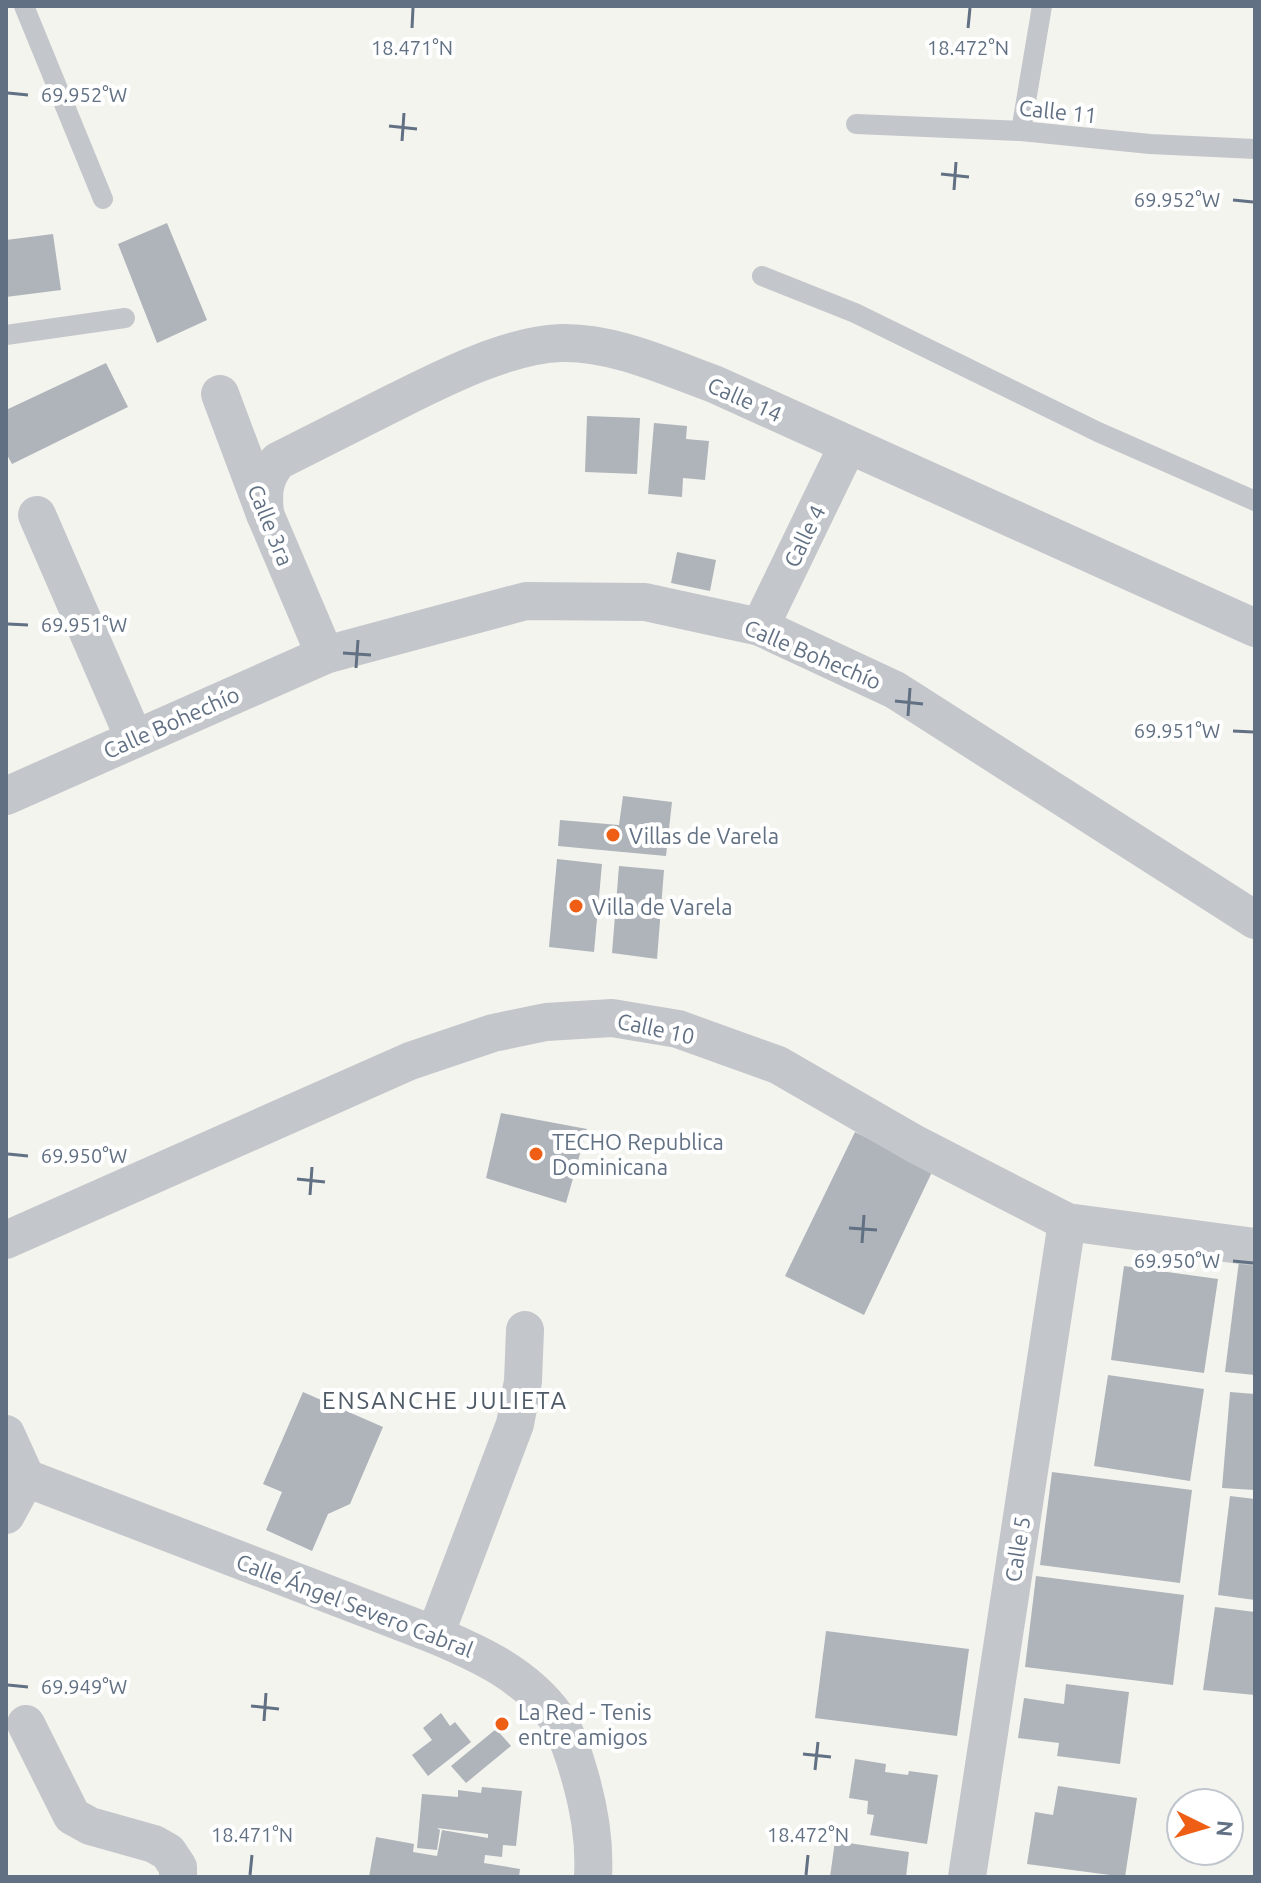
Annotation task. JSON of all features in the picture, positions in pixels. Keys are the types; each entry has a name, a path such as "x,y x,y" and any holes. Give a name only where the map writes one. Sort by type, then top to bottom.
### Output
{"street":[{"name":"Calle 14","path":"265,514 263,490 268,473 278,461 460,370 516,352 562,343 603,348 714,384 1255,628"},
{"name":"Calle 3ra","path":"220,394 265,514 325,655"},
{"name":"Calle 4","path":"760,627 848,445"},
{"path":"37,515 134,738"},
{"name":"Calle Bohechío","path":"6,796 325,655 526,601 645,602 760,627 895,690 1255,920"},
{"name":"Calle 10","path":"6,1240 410,1061 493,1033 546,1022 612,1018 678,1029 778,1065 915,1144 1067,1222 1255,1247"},
{"name":"Calle 5","path":"967,1877 1067,1222"},
{"path":"435,1635 515,1424 523,1381 525,1330"},
{"path":"6,1434 26,1478 6,1515"},
{"name":"Calle Ángel Severo Cabral","path":"26,1478 485,1656 526,1685 556,1717 573,1752 588,1806 595,1849 593,1877"},
{"path":"26,1724 72,1816 90,1826 144,1839 168,1852 178,1867 178,1877"}],"lane":[{"path":"24,6 103,199"},
{"path":"1021,131 1042,6"},
{"name":"Calle 11","path":"856,124 1021,131 1150,144 1255,149"},
{"path":"762,276 855,313 1098,432 1255,501"},
{"path":"6,335 125,318"}],"building":[{"path":"167,223 207,320 157,343 118,244"},
{"path":"53,234 61,290 6,297 6,240"},
{"path":"106,363 128,407 12,464 6,453 6,410"},
{"path":"587,416 640,418 637,474 585,472"},
{"path":"654,423 687,426 686,439 709,441 705,480 683,478 682,497 648,494"},
{"path":"677,552 716,560 710,591 671,583"},
{"name":"Villas de Varela","path":"623,796 672,802 666,856 558,846 560,820 619,825"},
{"name":"Villa de Varela","path":"557,859 602,864 594,952 549,947"},
{"name":"Villas de Varela","path":"619,866 664,870 657,959 612,953"},
{"name":"TECHO Republica Dominicana","path":"501,1113 587,1129 566,1203 486,1178"},
{"path":"855,1132 933,1170 864,1315 785,1276"},
{"path":"1239,1261 1255,1263 1255,1375 1225,1372"},
{"path":"1124,1266 1218,1279 1204,1373 1111,1360"},
{"path":"1108,1375 1204,1389 1190,1481 1094,1466"},
{"path":"303,1392 383,1427 350,1504 328,1514 312,1551 266,1530 282,1492 263,1484"},
{"path":"1230,1392 1255,1394 1255,1490 1222,1488"},
{"path":"1052,1472 1192,1490 1180,1583 1040,1565"},
{"path":"1230,1496 1255,1499 1255,1600 1218,1595"},
{"path":"1036,1576 1184,1595 1173,1685 1025,1667"},
{"path":"1215,1607 1255,1612 1255,1695 1203,1690"},
{"path":"826,1631 969,1649 957,1736 815,1718"},
{"path":"1066,1684 1129,1692 1120,1764 1057,1756 1059,1743 1018,1738 1024,1698 1064,1704"},
{"path":"441,1713 450,1726 455,1722 471,1742 428,1776 412,1755 432,1740 423,1728"},
{"path":"496,1729 511,1746 466,1783 451,1766"},
{"path":"855,1759 886,1764 885,1772 938,1775 927,1844 870,1835 874,1815 867,1814 868,1801 849,1798"},
{"path":"1058,1786 1137,1798 1125,1877 1027,1864 1035,1812 1053,1815"},
{"path":"482,1787 522,1791 516,1846 503,1845 502,1857 485,1855 484,1863 520,1869 519,1877 369,1877 376,1837 414,1844 413,1852 437,1856 442,1830 488,1838 488,1834 437,1828 440,1830 437,1850 417,1848 422,1794 458,1797 458,1790 481,1793"},
{"path":"835,1841 909,1852 906,1877 830,1877"}],"place":[{"name":"Villas de Varela","path":"613,835"},
{"name":"Villa de Varela","path":"576,906"},
{"name":"TECHO Republica Dominicana","path":"536,1154"},
{"name":"La Red - Tenis entre amigos","path":"502,1724"}],"district":[{"name":"ENSANCHE JULIETA","path":"445,1400"}]}
